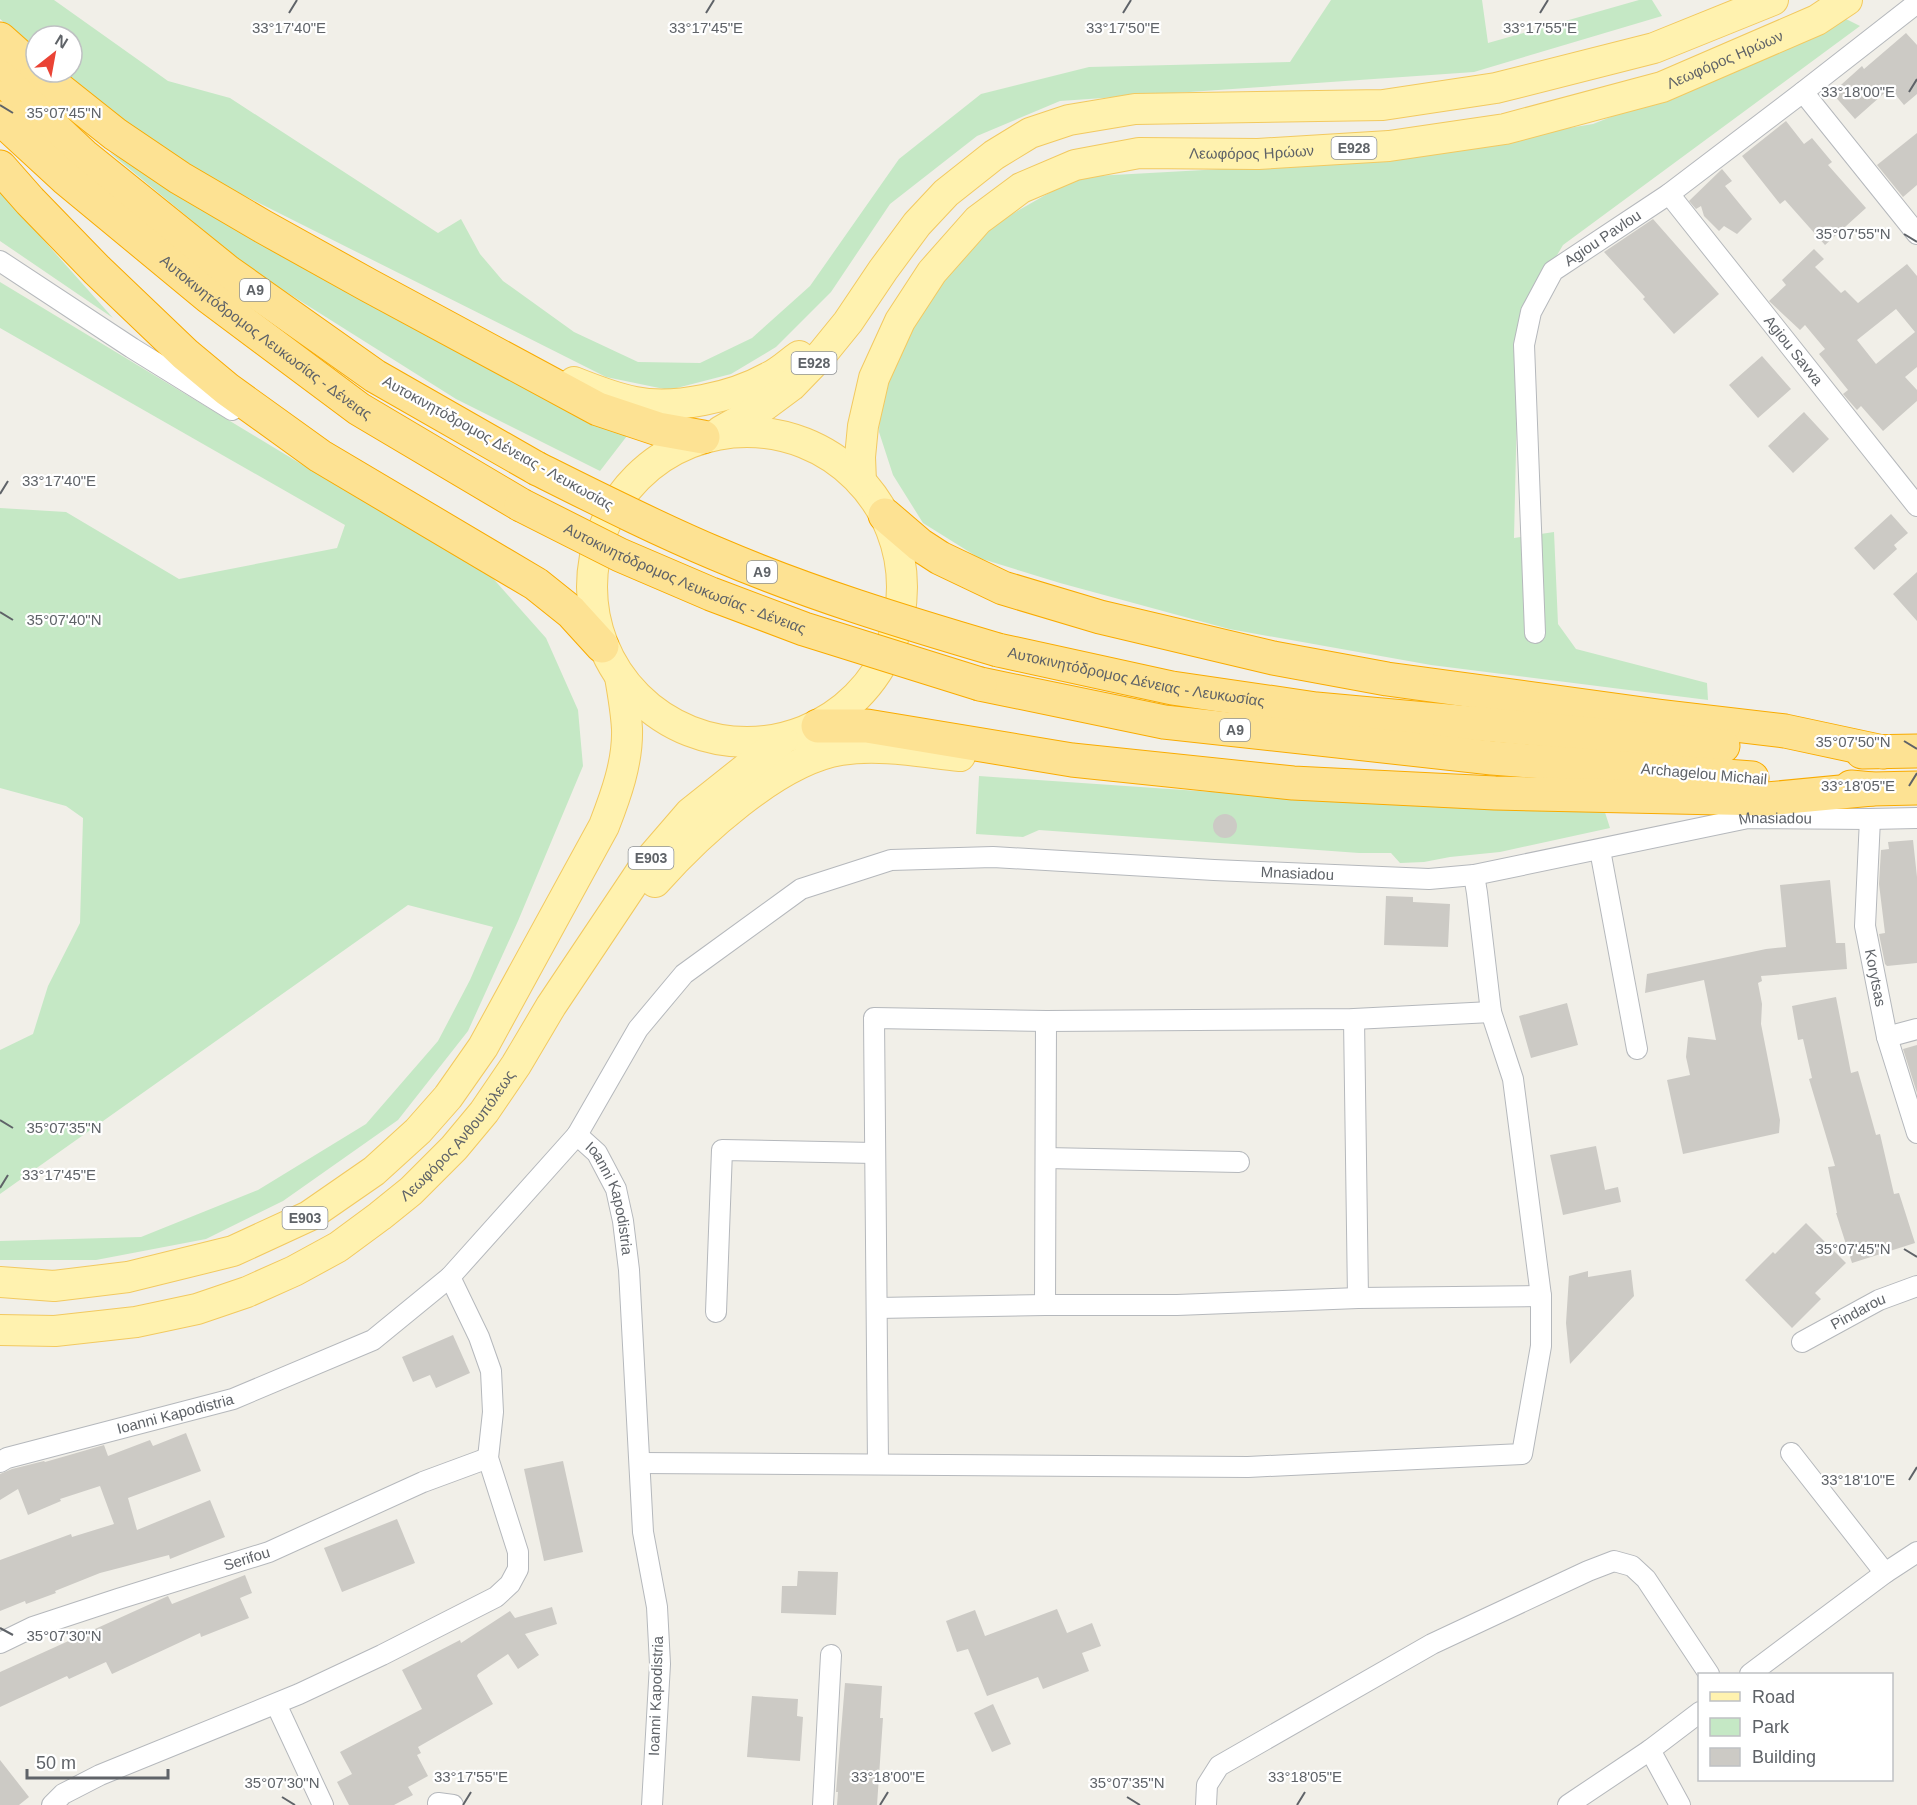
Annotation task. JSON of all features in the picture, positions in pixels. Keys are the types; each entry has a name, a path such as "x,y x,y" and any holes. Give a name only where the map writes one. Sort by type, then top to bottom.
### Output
{"highway":[{"path":"0,39 24,60"},
{"name":"Αυτοκινητόδρομος Δένειας - Λευκωσίας","path":"0,77 83,155 228,272 375,376 536,468 628,514 718,555 851,605 998,650 1172,688 1316,709 1497,742"},
{"path":"52,84 115,134 180,178 272,231 598,409 658,429 712,434"},
{"name":"Αυτοκινητόδρομος Λευκωσίας - Δένειας","path":"0,118 65,178 209,297 349,402 521,505 620,555 711,594 804,629 980,684 1164,722 1497,742"},
{"path":"0,167 97,270 185,354 227,389 320,456 536,584 571,612 602,646"},
{"path":"885,515 920,545 940,558 1003,588 1100,617 1261,655 1387,679 1785,731 1883,752"},
{"path":"818,726 867,726 1072,760 1293,783 1495,793 1767,799 1871,804"},
{"name":"Archagelou Michail","path":"1497,742 1778,750 1917,751"},
{"name":"Archagelou Michail","path":"1497,742 1871,804 1917,788"}],"main road":[{"name":"E928","path":"712,434 760,409 791,386 822,354 848,322 917,224 946,193 994,155 1030,133 1069,120 1135,109 1383,105 1496,88 1654,48 1773,0"},
{"name":"Λεωφόρος Ηρώων","path":"861,482 860,457 863,426 874,378 900,321 932,272 978,220 1021,188 1075,165 1139,153 1258,154 1389,146 1504,129 1662,87 1817,20 1847,0"},
{"path":"478,344 606,395 637,402 668,405 697,401 724,395 769,377 810,348 883,270"},
{"path":"746,431 788,437 828,454 861,482 874,498 885,515 898,548 903,583 900,618 892,643 873,678 847,707 818,726 783,739 747,743 710,738 675,725 645,704 620,677 602,646 593,614 591,568 604,523 622,492 646,468 673,449 712,434 746,431"},
{"name":"Λεωφόρος Ανθουπόλεως","path":"0,1281 54,1286 128,1277 233,1251 309,1216 374,1171 418,1131 448,1097 483,1047 604,826 617,791 625,755 627,730 620,677"},
{"name":"Λεωφόρος Ανθουπόλεως","path":"0,1330 55,1331 136,1322 197,1309 247,1292 294,1271 338,1247 380,1216 411,1191 454,1148 484,1112 516,1065 551,1006 646,864 690,813 783,739"},
{"path":"551,1006 609,934 672,863 738,803 765,783 816,757 839,750 891,748 988,759 1072,760"}],"street":[{"name":"Agiou Pavlou","path":"1535,633 1524,345 1531,312 1553,271 1669,194 1917,3"},
{"path":"1803,92 1916,229"},
{"name":"Agiou Savva","path":"1669,194 1917,506"},
{"path":"0,261 132,348 243,417 320,456"},
{"name":"Mnasiadou","path":"577,1135 638,1029 684,974 801,889 891,860 993,857 1214,870 1429,879 1474,875 1748,818 1871,804 1917,818"},
{"name":"Korytsas","path":"1871,804 1865,926 1887,1037 1917,1133"},
{"path":"1600,850 1637,1048"},
{"path":"640,1463 1248,1467 1522,1454 1541,1346 1541,1296 1513,1079 1491,1012 1474,875"},
{"path":"878,1464 874,1018 1046,1021 1354,1019 1491,1012"},
{"path":"1354,1019 1358,1298"},
{"path":"1045,1305 1044,1061 1046,1021"},
{"path":"1887,1037 1917,1029"},
{"name":"Ioanni Kapodistria","path":"0,1462 7,1458 233,1399 373,1340 450,1277 577,1135 597,1153 616,1189 623,1221 629,1270 643,1532 657,1607 660,1664 652,1805"},
{"path":"716,1312 722,1150 874,1153"},
{"path":"1046,1158 1239,1162"},
{"path":"52,1805 63,1794 100,1775 276,1704 382,1655 496,1597 510,1584 518,1569 518,1552 488,1458 493,1412 491,1371 479,1337 450,1277"},
{"name":"Pindarou","path":"1802,1342 1879,1300 1917,1286"},
{"path":"876,1308 1196,1305 1358,1298 1541,1296"},
{"path":"1791,1453 1885,1574"},
{"name":"Serifou","path":"0,1643 44,1624 269,1552 423,1482 488,1458"},
{"path":"1751,1673 1917,1552"},
{"path":"1206,1805 1208,1785 1220,1766 1432,1644 1588,1571 1614,1562 1632,1566 1646,1579 1708,1673"},
{"path":"823,1805 831,1655"},
{"path":"276,1704 323,1805"},
{"path":"1568,1805 1698,1713"},
{"path":"1650,1749 1680,1805"}],"green space":[{"path":"0,0 54,0 168,81 230,98 438,233 461,219 480,254 503,281 574,332 638,362 700,363 752,338 810,286 899,159 981,94 1089,67 1290,62 1331,0 1482,0 1488,43 1639,0 1652,0 1662,16 1474,72 1060,101 977,136 890,204 831,292 776,347 731,374 669,390 606,377 237,192 132,133 76,84 84,84 84,24 24,24 24,40 0,19"},
{"path":"1840,16 1860,26 1563,245 1519,320 1514,538 1554,532 1558,624 1576,649 1707,683 1708,700 1431,665 1229,629 1060,583 979,558 923,523 893,475 879,432 881,387 922,306 970,238 1077,177 1369,161 1593,124 1707,79"},
{"path":"109,152 376,302 630,432 600,471 456,399 253,271"},
{"path":"0,191 113,318 0,241"},
{"path":"0,282 490,575 546,638 578,710 583,766 518,921 468,1031 398,1120 283,1201 206,1239 96,1260 0,1260 0,1241 141,1237 258,1190 366,1124 438,1041 470,980 493,927 408,905 0,1194 0,1050 33,1034 48,986 80,923 83,818 66,806 0,788 0,508 66,512 179,579 337,548 345,525 0,328"},
{"path":"979,776 1374,803 1602,803 1610,828 1500,852 1400,863 1391,853 1359,853 1039,830 1023,837 976,834"}],"building":[{"path":"1906,33 1917,45 1917,94 1904,105 1890,88 1855,119 1832,93 1862,66 1864,69"},
{"path":"1786,121 1804,144 1812,138 1832,162 1828,165 1866,208 1825,245 1785,200 1780,204 1742,156"},
{"path":"1917,133 1917,185 1903,197 1877,165"},
{"path":"1722,169 1732,181 1725,186 1752,219 1737,234 1724,226 1719,231 1704,216 1701,206 1696,209 1689,201"},
{"path":"1653,219 1719,294 1674,334 1643,299 1645,297 1604,252"},
{"path":"1814,249 1824,259 1815,267 1841,293 1845,290 1858,303 1907,264 1917,276 1917,367 1905,377 1917,390 1917,401 1883,431 1861,406 1857,410 1843,394 1848,390 1819,354 1825,349 1805,325 1800,330 1769,301 1786,285 1782,280","holes":["1896,309 1915,332 1876,364 1857,340"]},
{"path":"1762,356 1791,389 1758,418 1729,385"},
{"path":"1804,412 1829,439 1793,473 1768,446"},
{"path":"1891,514 1908,533 1894,545 1897,549 1874,570 1854,548"},
{"path":"1917,572 1917,621 1893,594"},
{"path":"1225,814 1234,817 1237,826 1234,835 1225,838 1216,835 1213,826 1216,817"},
{"path":"1913,840 1917,877 1917,963 1887,966 1879,934 1885,933 1879,884 1881,850 1889,849 1888,842"},
{"path":"1830,880 1836,943 1845,943 1847,969 1761,976 1762,981 1758,983 1762,1004 1761,1024 1780,1120 1779,1133 1683,1154 1667,1080 1690,1075 1686,1057 1688,1037 1716,1040 1704,980 1645,993 1647,974 1766,949 1786,947 1780,885"},
{"path":"1386,896 1413,897 1413,902 1450,904 1448,947 1384,945"},
{"path":"1836,997 1851,1073 1858,1071 1876,1135 1880,1134 1894,1194 1899,1193 1915,1243 1852,1263 1836,1213 1828,1167 1835,1166 1809,1079 1812,1078 1803,1039 1798,1040 1792,1006"},
{"path":"1567,1003 1578,1045 1531,1058 1519,1016"},
{"path":"1917,1045 1917,1093 1903,1049"},
{"path":"1596,1146 1605,1190 1618,1187 1621,1202 1563,1215 1550,1155"},
{"path":"1806,1223 1846,1263 1815,1293 1821,1299 1792,1328 1745,1280"},
{"path":"1631,1270 1634,1296 1570,1364 1566,1323 1569,1276 1588,1271 1588,1277"},
{"path":"453,1335 470,1373 436,1388 430,1375 413,1382 402,1357"},
{"path":"186,1433 201,1471 128,1498 137,1530 210,1500 225,1537 170,1559 169,1555 100,1573 55,1591 56,1593 26,1604 25,1601 0,1611 0,1560 71,1534 72,1537 114,1524 100,1486 60,1499 61,1501 28,1515 18,1489 0,1500 0,1474 104,1445 108,1456 150,1440 153,1446"},
{"path":"563,1461 583,1552 544,1561 524,1469"},
{"path":"397,1519 415,1563 342,1592 324,1548"},
{"path":"798,1571 838,1572 836,1615 781,1613 782,1586 797,1586"},
{"path":"245,1575 252,1593 240,1598 249,1618 201,1637 200,1633 112,1674 106,1662 69,1679 67,1676 0,1707 0,1672 168,1596 172,1604"},
{"path":"552,1607 557,1624 525,1634 539,1655 518,1669 508,1654 478,1674 493,1704 418,1747 421,1753 417,1755 428,1776 408,1787 413,1795 394,1805 349,1805 337,1782 352,1774 340,1752 422,1709 402,1670 460,1640 461,1643 510,1611 515,1618"},
{"path":"1057,1609 1067,1633 1092,1623 1101,1646 1082,1653 1089,1671 1043,1689 1038,1677 987,1696 968,1649 957,1652 946,1621 975,1610 985,1636"},
{"path":"845,1683 882,1686 880,1718 883,1718 877,1805 837,1805 838,1792 836,1792"},
{"path":"752,1696 798,1699 797,1716 803,1717 800,1761 747,1757"},
{"path":"993,1704 1011,1744 992,1752 974,1713"},
{"path":"0,1760 29,1797 19,1805 0,1805"}]}
